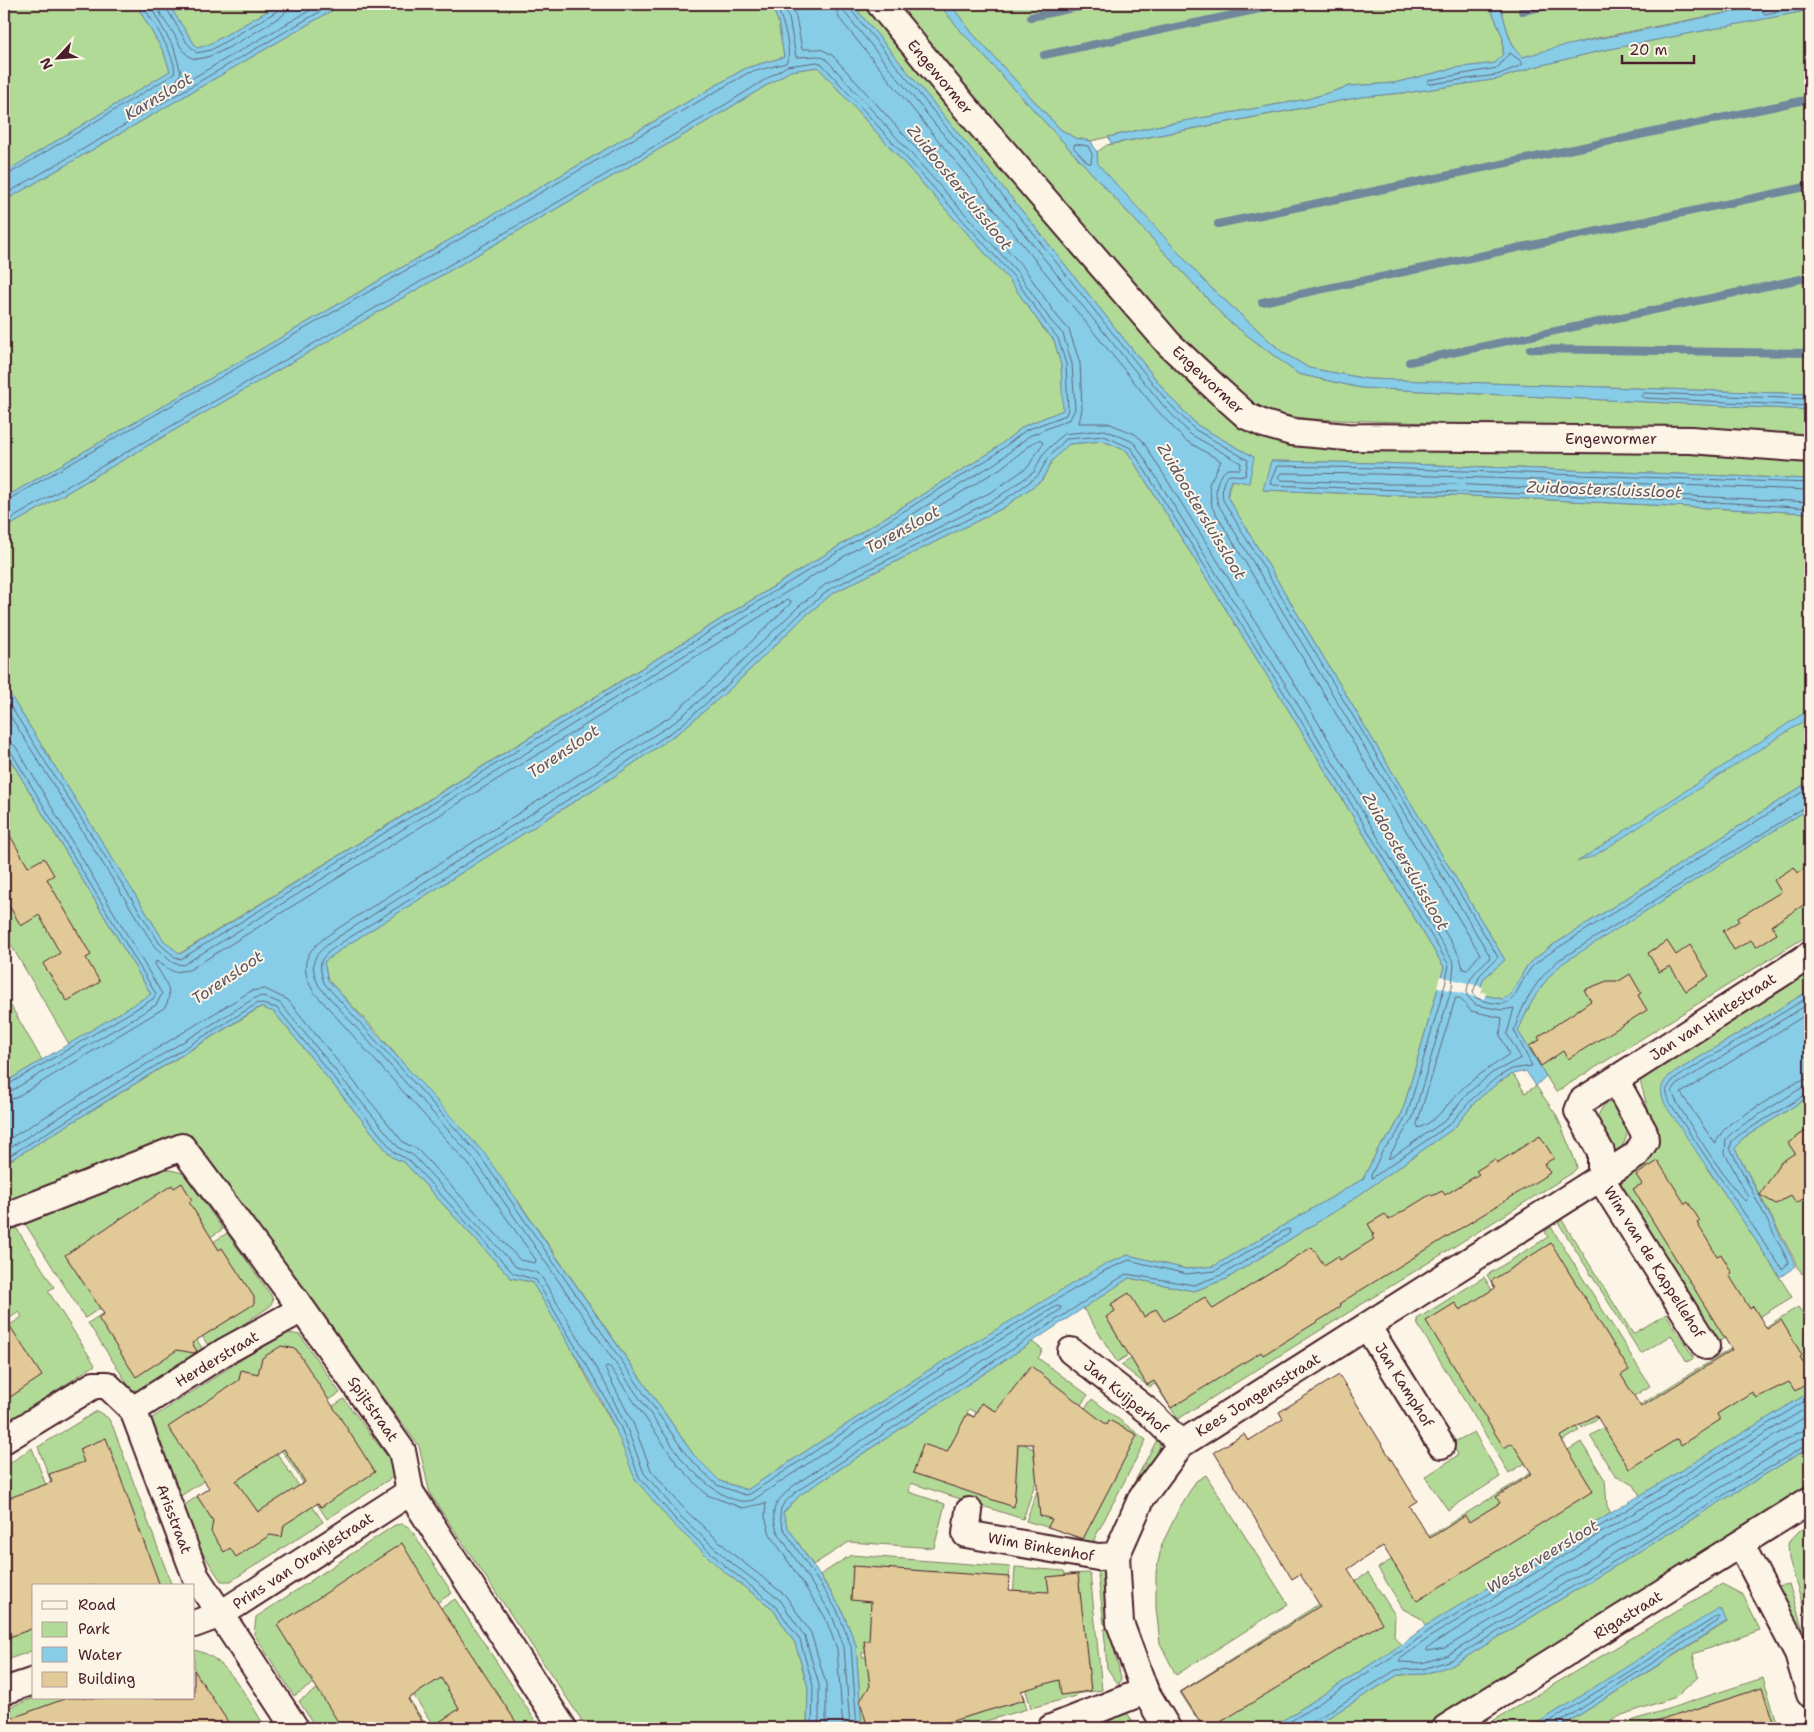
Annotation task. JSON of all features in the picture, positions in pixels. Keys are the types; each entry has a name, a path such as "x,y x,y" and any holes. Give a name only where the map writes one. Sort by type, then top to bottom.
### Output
{"street":[{"name":"Engewormer","path":"880,4 965,107 1169,344 1247,416 1264,424 1292,432 1347,438 1691,440 1810,449"},
{"name":"Jan van Hintestraat","path":"1602,1179 1601,1152 1578,1111 1578,1106 1582,1101 1810,955"},
{"path":"1602,1179 1636,1155 1645,1141 1642,1125 1615,1080"},
{"name":"Spijtstraat","path":"4,1217 182,1146 302,1309 402,1451 410,1492 564,1728"},
{"name":"Kees Jongensstraat","path":"1167,1728 1145,1691 1120,1623 1116,1556 1142,1497 1181,1444 1602,1179"},
{"name":"Wim van de Kappellehof","path":"1602,1179 1706,1346"},
{"name":"Herderstraat","path":"133,1410 224,1352 302,1309"},
{"name":"Jan Kamphof","path":"1367,1326 1441,1445"},
{"name":"Jan Kuijperhof","path":"1071,1351 1149,1412 1181,1444"},
{"name":"Arisstraat","path":"4,1440 94,1385 107,1385 133,1410 196,1577 295,1728"},
{"name":"Prins van Oranjestraat","path":"195,1624 221,1614 410,1492"},
{"name":"Rigastraat","path":"1446,1728 1741,1545 1810,1500"},
{"name":"Wim Binkenhof","path":"965,1532 1098,1558 1116,1556"},
{"path":"1741,1545 1798,1654 1810,1694"},
{"path":"4,1691 32,1681"},
{"path":"1051,1728 1145,1691"}],"green space":[{"path":"4,4 136,4 164,53 170,71 4,173"},
{"path":"168,4 280,4 208,45 197,48"},
{"path":"343,4 771,4 778,21 784,57 746,68 4,498 4,201"},
{"path":"852,4 870,4 1163,356 1202,397 1244,422 1374,446 1667,453 1810,462 1810,479 1380,463 1271,461 1264,490 1390,495 1451,495 1810,513 1810,781 1550,947 1528,964 1511,994 1503,999 1478,994 1484,978 1505,960 1228,498 1228,491 1232,480 1254,457 1197,425 1170,397 1036,228"},
{"path":"894,4 939,4 960,30 1227,320 1298,374 1361,388 1810,410 1810,439 1676,431 1309,419 1273,413 1252,402 1219,379 1163,325"},
{"path":"950,4 1489,4 1503,38 1503,54 1496,63 1455,68 1394,83 1350,86 1308,99 1156,126 1091,141 1075,138 1060,129 973,34"},
{"path":"1500,4 1771,4 1597,38 1523,57 1514,47"},
{"path":"1810,10 1810,394 1368,379 1309,368 1282,352 1208,285 1097,164 1097,152 1107,145 1361,97 1412,92 1498,79 1534,67 1600,51"},
{"path":"818,67 1010,281 1043,328 1054,340 1061,365 1064,410 1024,426 991,452 179,954 164,941 7,690 4,692 4,529 718,115 790,71"},
{"path":"1103,441 1127,451 1283,701 1444,967 1402,1113 1391,1134 1379,1147 1363,1179 1214,1266 1186,1269 1128,1255 1104,1265 929,1370 747,1490 720,1481 693,1454 516,1198 376,1031 328,980 324,962 344,947 624,770 682,730 731,688 804,617 833,593 1003,508 1042,480 1052,461 1069,444"},
{"path":"4,749 151,994 69,1044 4,933"},
{"path":"1810,808 1810,934 1556,1092 1518,1031 1536,994 1554,971 1562,963"},
{"path":"1810,969 1810,990 1669,1076 1708,1170 1739,1214 1792,1297 1715,1344 1618,1185 1641,1162 1650,1137 1648,1109 1639,1078"},
{"path":"4,994 42,1060 4,1083"},
{"path":"261,1007 274,1012 392,1157 405,1163 511,1278 532,1282 564,1335 616,1430 722,1570 772,1608 795,1643 808,1687 807,1728 587,1728 430,1494 419,1446 193,1145 4,1205 4,1164"},
{"path":"1513,1074 1525,1093 1536,1086 1557,1116 1576,1163 1577,1168 1572,1173 1178,1419 1155,1384 1149,1387 1121,1365 1188,1323 1186,1319 1117,1362 1083,1308 1129,1278 1194,1291 1226,1279 1345,1205 1454,1128 1476,1101 1499,1082"},
{"path":"1810,1096 1810,1268 1802,1274 1735,1149 1736,1144 1742,1139"},
{"path":"1617,1102 1626,1121 1627,1132 1620,1151 1612,1152 1600,1133 1597,1122 1598,1116 1606,1103"},
{"path":"166,1169 183,1173 223,1229 85,1318 24,1222"},
{"path":"1562,1220 1633,1334 1666,1314 1694,1358 1687,1362 1671,1335 1641,1354 1558,1222"},
{"path":"15,1226 54,1287 48,1291 95,1365 4,1425 4,1329 22,1317 19,1312 4,1322 4,1234"},
{"path":"1551,1227 1650,1386 1582,1428 1487,1275 1548,1237 1545,1231"},
{"path":"227,1233 271,1295 273,1301 269,1307 209,1347 163,1275"},
{"path":"1484,1277 1579,1431 1509,1473 1418,1325 1417,1319"},
{"path":"157,1278 204,1351 141,1392 131,1389 88,1323"},
{"path":"1798,1307 1810,1323 1810,1392 1640,1496 1634,1485 1615,1476 1590,1436"},
{"path":"284,1332 300,1335 340,1393 179,1497 152,1418"},
{"path":"1032,1342 1043,1350 1038,1358 1088,1395 1060,1433 1050,1452 969,1409 967,1413 1048,1457 1038,1475 1023,1519 911,1483 909,1492 945,1504 934,1548 849,1542 813,1565 787,1526 783,1513 800,1495"},
{"path":"344,1399 390,1460 393,1477 327,1519 277,1443"},
{"path":"1092,1399 1146,1440 1091,1545 1065,1532 1026,1521 1043,1475 1059,1442"},
{"path":"97,1411 108,1418 171,1584 89,1584 38,1447"},
{"path":"1474,1432 1500,1477 1448,1510 1425,1477 1458,1455 1452,1443"},
{"path":"1158,1438 1159,1454 1148,1476 1133,1497 1128,1494"},
{"path":"1581,1442 1605,1480 1607,1506 1611,1513 1427,1626 1422,1619 1403,1609 1378,1568"},
{"path":"272,1446 323,1522 231,1581 221,1581 194,1540 183,1506"},
{"path":"1810,1447 1810,1487 1424,1728 1311,1728 1398,1675 1424,1674 1453,1665"},
{"path":"32,1448 68,1544 4,1567 4,1467"},
{"path":"1206,1475 1288,1604 1176,1675 1160,1643 1156,1608 1156,1572 1162,1544 1180,1507 1196,1481"},
{"path":"403,1524 410,1528 452,1593 294,1696 254,1634 256,1617 395,1525"},
{"path":"1810,1524 1810,1629 1789,1559 1788,1543 1799,1531"},
{"path":"70,1550 36,1584 32,1584 32,1651 4,1661 4,1575"},
{"path":"851,1555 1010,1567 1007,1615 1010,1637 862,1653 862,1657 1010,1642 1013,1662 1027,1709 962,1728 862,1728 856,1645 841,1608 820,1575"},
{"path":"1015,1567 1064,1571 1065,1574 1090,1573 1102,1690 1076,1694 1076,1696 1031,1708 1017,1660 1012,1615"},
{"path":"1097,1567 1104,1572 1109,1623 1104,1624"},
{"path":"1368,1573 1395,1615 1394,1636 1401,1645 1271,1728 1203,1728 1180,1692"},
{"path":"1722,1584 1743,1595 1760,1630 1693,1654 1698,1677 1676,1697 1622,1715 1598,1728 1559,1728 1727,1622 1720,1609 1530,1728 1481,1728"},
{"path":"1789,1584 1810,1653 1777,1586"},
{"path":"455,1599 540,1728 435,1728 382,1647"},
{"path":"1109,1628 1121,1678 1119,1686 1107,1668 1104,1629"},
{"path":"195,1650 206,1654 227,1670 266,1728 4,1728 4,1709 32,1699 195,1700"},
{"path":"377,1650 428,1728 316,1728 299,1701"},
{"path":"1763,1678 1779,1728 1627,1728 1625,1723"},
{"path":"1126,1711 1136,1728 1099,1728"}],"water":[{"name":"Karnsloot","path":"136,4 168,4 197,48 208,45 280,4 343,4 4,201 4,173 170,71 164,53"},
{"path":"771,4 852,4 1036,228 1170,397 1197,425 1254,457 1249,483 1231,480 1228,487 1228,498 1505,960 1484,978 1478,994 1503,999 1511,994 1528,964 1550,947 1810,781 1810,808 1563,963 1548,979 1531,1003 1518,1031 1546,1076 1536,1086 1526,1071 1513,1074 1499,1082 1476,1101 1454,1128 1345,1205 1226,1279 1194,1291 1129,1278 800,1495 783,1513 787,1526 841,1608 856,1645 862,1728 807,1728 808,1687 795,1643 772,1608 722,1570 672,1523 635,1479 616,1430 596,1390 532,1282 511,1278 405,1163 392,1157 274,1012 260,1007 4,1164 4,1083 151,994 4,749 4,692 7,690 164,941 180,954 991,452 1024,426 1063,410 1061,365 1054,340 1043,328 1010,281 818,67 790,71 718,115 4,529 4,498 746,68 784,57 778,21","holes":["1103,441 1127,451 1283,701 1444,967 1402,1113 1391,1134 1379,1147 1363,1179 1214,1266 1186,1269 1128,1255 1103,1265 929,1370 747,1490 720,1481 693,1454 484,1153 328,980 324,962 344,947 624,770 682,730 731,688 804,617 833,593 1003,508 1042,480 1052,461 1069,444"]},
{"path":"939,4 950,4 973,34 1060,129 1075,138 1091,141 1097,152 1098,164 1208,285 1282,352 1309,368 1368,379 1810,394 1810,410 1361,388 1298,374 1227,320 960,30"},
{"path":"1489,4 1500,4 1514,47 1523,57 1558,47 1771,4 1810,4 1810,10 1600,51 1534,67 1498,79 1412,92 1361,97 1111,144 1109,137 1156,126 1308,99 1350,86 1394,83 1455,68 1495,63 1503,54 1503,38"},
{"name":"Zuidoostersluissloot","path":"1271,461 1380,463 1810,479 1810,513 1451,495 1390,495 1263,490"},
{"path":"1810,709 1810,717 1594,856 1577,862"},
{"path":"1810,990 1810,1096 1742,1139 1735,1149 1796,1266 1780,1277 1666,1106 1662,1087 1669,1076"},
{"name":"Westerveersloot","path":"1810,1392 1810,1447 1453,1665 1424,1674 1398,1675 1311,1728 1271,1728 1401,1645 1427,1625"},
{"path":"1719,1608 1727,1621 1559,1728 1530,1728"}],"pier":[{"path":"1440,976 1483,987 1481,992 1486,993 1484,999 1437,987"}],"building":[{"path":"4,825 28,867 44,858 54,875 47,879 91,955 86,958 100,982 67,1001 43,964 60,953 39,915 21,926 4,897"},
{"path":"1810,865 1810,901 1772,925 1777,934 1756,947 1751,940 1734,950 1723,931 1739,921 1738,918 1781,892 1774,880 1794,867 1798,873"},
{"path":"1667,941 1676,955 1690,945 1709,976 1686,991 1670,966 1659,972 1648,953"},
{"path":"1630,974 1641,993 1638,995 1647,1010 1568,1059 1563,1051 1541,1066 1529,1046 1540,1040 1538,1037 1591,1001 1584,990 1607,981 1619,981"},
{"path":"1810,1128 1810,1195 1796,1203 1791,1195 1776,1204 1760,1195 1780,1163 1795,1153 1788,1143"},
{"path":"1540,1136 1554,1158 1544,1164 1550,1173 1345,1300 1339,1304 1341,1306 1328,1315 1263,1355 1261,1352 1171,1408 1154,1381 1147,1385 1106,1317 1115,1311 1111,1304 1129,1293 1144,1317 1156,1309 1164,1321 1205,1297 1213,1309 1312,1247 1324,1265 1338,1256 1340,1260 1374,1239 1372,1236 1374,1234 1368,1224 1385,1214 1389,1220 1431,1194 1432,1196 1442,1191 1445,1195 1479,1174 1476,1171 1495,1159 1497,1163"},
{"path":"1658,1161 1685,1204 1688,1202 1700,1221 1697,1223 1717,1256 1721,1254 1732,1273 1729,1275 1750,1309 1753,1306 1767,1329 1781,1320 1802,1355 1800,1357 1810,1373 1810,1382 1795,1391 1789,1382 1756,1398 1752,1392 1717,1414 1720,1420 1681,1445 1677,1439 1629,1469 1596,1415 1560,1437 1593,1491 1417,1601 1383,1546 1348,1569 1382,1623 1211,1728 1204,1728 1181,1692 1320,1606 1300,1574 1292,1579 1214,1452 1244,1434 1248,1441 1283,1419 1279,1412 1339,1375 1417,1501 1409,1506 1430,1538 1465,1516 1469,1522 1500,1503 1496,1497 1532,1474 1512,1443 1504,1448 1426,1321 1455,1303 1460,1310 1495,1288 1491,1281 1551,1243 1629,1370 1621,1375 1641,1407 1732,1350 1633,1189 1642,1184 1636,1175"},
{"path":"182,1183 192,1200 189,1202 219,1250 222,1248 254,1297 254,1304 192,1343 197,1351 194,1353 177,1350 136,1377 98,1318 104,1314 65,1255 172,1185 174,1188"},
{"path":"4,1317 42,1376 4,1401"},
{"path":"281,1346 296,1349 375,1472 321,1507 318,1503 284,1525 282,1537 270,1535 236,1557 230,1548 224,1552 211,1532 213,1521 197,1496 209,1488 168,1427 239,1380 241,1370 258,1374 262,1358","holes":["284,1449 305,1482 258,1512 236,1481"]},
{"path":"1031,1366 1107,1425 1109,1420 1137,1435 1083,1539 1048,1527 1052,1519 1040,1516 1033,1444 1018,1444 1014,1507 913,1473 923,1444 947,1452 967,1414 974,1417 981,1403 996,1411"},
{"path":"106,1438 159,1584 32,1584 32,1629 4,1639 4,1500 52,1482 49,1474 84,1462 79,1449"},
{"path":"402,1543 437,1602 520,1728 430,1728 459,1709 441,1678 408,1699 426,1728 342,1728 277,1625"},
{"path":"853,1566 1010,1577 1009,1590 1049,1592 1047,1577 1078,1574 1091,1691 1061,1695 1059,1680 1021,1691 1024,1700 928,1728 868,1728 860,1701 870,1686 864,1641 869,1641 871,1602 851,1600"},
{"path":"195,1672 232,1728 4,1728 4,1721 62,1700 195,1700"},
{"path":"1762,1688 1775,1728 1649,1728 1649,1724"}],"waterway":[{"path":"1031,17 1092,4"},
{"path":"1044,55 1284,4"},
{"path":"1522,11 1557,4"},
{"path":"1218,224 1810,99"},
{"path":"1262,302 1810,186"},
{"path":"1409,362 1810,277"},
{"path":"1530,349 1810,353"}],"water label":[{"name":"Torensloot","path":"902,529"},
{"name":"Torensloot","path":"563,751"},
{"name":"Torensloot","path":"227,977"}]}
